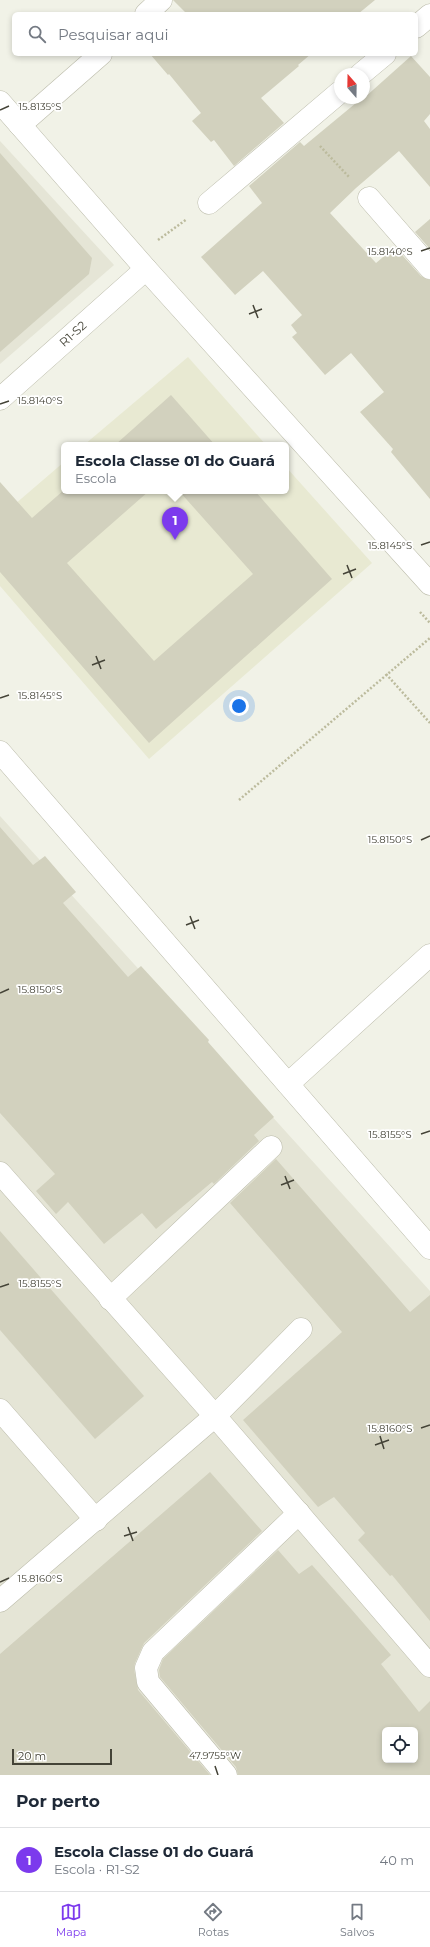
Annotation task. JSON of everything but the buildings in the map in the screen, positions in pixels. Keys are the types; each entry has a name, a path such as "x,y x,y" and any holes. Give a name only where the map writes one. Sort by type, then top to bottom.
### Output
{"street":[{"path":"148,12 161,0"},
{"path":"418,25 430,16"},
{"path":"20,125 99,56"},
{"path":"368,68 382,56"},
{"path":"209,203 334,97"},
{"path":"0,102 140,262 430,584"},
{"path":"369,198 430,268"},
{"name":"R1-S2","path":"0,399 140,262"},
{"path":"4,766 288,1084 430,1248"},
{"path":"288,1084 430,955"},
{"path":"110,1299 271,1147"},
{"path":"0,1173 215,1416 430,1666"},
{"path":"0,1601 96,1520 215,1416 301,1329"},
{"path":"0,1410 96,1520"},
{"path":"226,1775 148,1682 146,1668 154,1652 299,1513"}],"path":[{"path":"300,125 369,198"},
{"path":"140,262 209,203"},
{"path":"239,800 430,638"},
{"path":"386,674 430,723"}],"shaded area":[{"path":"0,141 114,265 0,364"},
{"path":"188,357 263,442 88,442"},
{"path":"61,465 61,494 289,494 289,470 372,563 149,759 0,586 0,517"},
{"path":"0,816 430,1291 430,1775 0,1775"}],"place":[{"name":"Escola Classe 01 do Guará","path":"175,540"}]}
